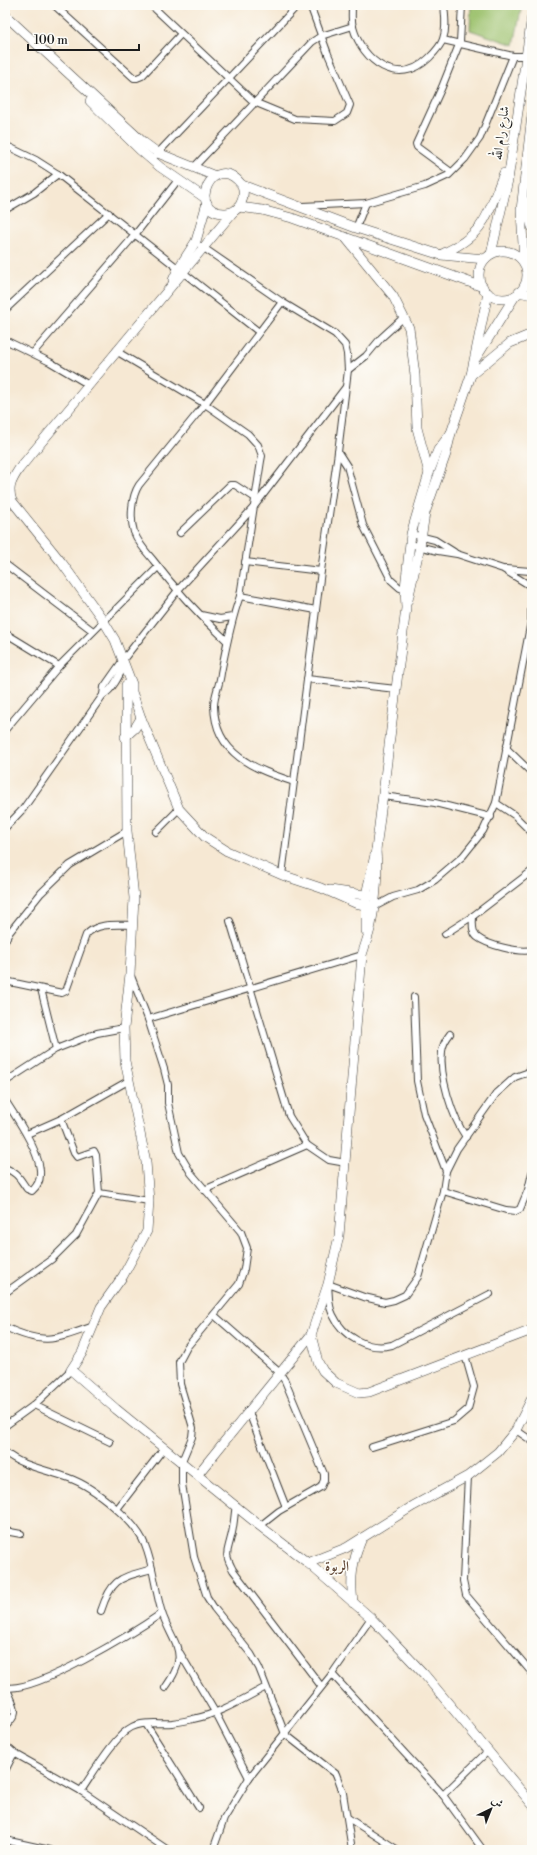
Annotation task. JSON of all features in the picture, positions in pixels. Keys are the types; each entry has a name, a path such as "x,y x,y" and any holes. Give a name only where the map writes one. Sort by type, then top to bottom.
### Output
{"street":[{"path":"54,5 134,78 142,76 181,34"},
{"path":"151,5 254,102 295,119 335,121 347,114 350,105 348,97 321,36 310,5"},
{"path":"151,160 298,5"},
{"path":"352,5 353,26 370,58 382,67 395,71 409,70 426,61 436,52 443,40 445,30 444,5"},
{"path":"451,172 417,147 416,144 442,87 460,42 462,5"},
{"path":"5,16 143,142 158,153 215,176"},
{"name":"شارع رام الله","path":"488,256 512,155 525,56 532,16"},
{"path":"5,23 72,84 151,160 206,200 212,209 218,213 226,214 236,209 262,210 292,218 345,237 485,290 502,298 517,294 532,295"},
{"path":"194,167 312,42 321,36 353,26"},
{"path":"443,40 460,42 513,56 525,56"},
{"path":"299,206 366,203 425,186 438,181 451,172 465,159 480,138 487,124 513,56"},
{"path":"474,361 526,280 527,266 521,221 522,192 532,115"},
{"path":"5,145 36,160 58,174 109,213 134,236 259,332"},
{"path":"441,255 463,243 480,228 486,218 512,155"},
{"path":"5,210 34,193 58,174"},
{"path":"181,271 204,248 236,209 244,196 242,185 237,179 230,175 223,174 215,176 206,185 206,200 196,241 181,271 170,287 19,469 10,484 9,493 16,505 62,563 104,620 111,635 111,641 122,665 129,688 179,809 205,837 227,851 282,875 370,907 418,890 435,880 463,856 483,831 496,803 532,618 531,586 527,578 531,571 504,569 457,554 438,552 411,534"},
{"path":"33,353 134,236 178,180"},
{"path":"242,185 356,228 441,255 488,256 498,252 510,252 527,266"},
{"path":"522,192 532,227"},
{"path":"356,228 366,203"},
{"path":"5,310 109,213"},
{"path":"345,237 393,296 409,328 413,359 417,428 429,473"},
{"path":"196,241 282,302 335,334 345,345 348,370 346,387 282,875"},
{"path":"406,608 412,590 425,513 446,454 451,433 471,375 485,290 480,278 480,271 488,256"},
{"path":"227,641 201,615 158,567 134,533 133,516 136,490 205,404 282,302"},
{"path":"348,370 366,356 381,338 404,317"},
{"path":"471,375 510,343 532,334"},
{"path":"5,340 33,353 89,385"},
{"path":"116,351 205,404 248,434 258,446 262,456 254,498 240,596 232,617 221,677 214,705 216,722 221,735 231,750 246,764 294,782"},
{"path":"5,828 23,809 103,695 104,687 122,665 129,653 178,590 253,508 346,387"},
{"path":"198,1474 248,1410 311,1334 328,1284 339,1236 362,955 366,939 371,896 378,870 376,850 406,608 405,588 411,534 429,473 438,450 451,433"},
{"path":"338,452 347,466 363,525 391,580 400,588 405,588"},
{"path":"180,533 230,486 235,485 254,498"},
{"path":"410,544 420,541 435,540 457,554"},
{"path":"245,562 321,571"},
{"path":"6,566 93,631"},
{"path":"5,730 59,666 158,567"},
{"path":"504,569 531,586"},
{"path":"240,596 316,610"},
{"path":"201,615 220,619 232,617"},
{"path":"5,633 59,666"},
{"path":"307,679 396,689"},
{"path":"5,1426 34,1406 71,1370 82,1353 91,1327 101,1307 123,1276 147,1231 149,1202 146,1162 125,1061 124,1028 130,974 134,898 127,831 125,720 129,688"},
{"path":"125,720 131,714 140,715"},
{"path":"125,737 134,728 140,715"},
{"path":"506,748 532,773"},
{"path":"383,796 435,803 491,816"},
{"path":"496,803 514,815 532,833"},
{"path":"156,832 179,809"},
{"path":"5,941 8,933 41,893 70,865 127,831"},
{"path":"445,934 473,916 532,870"},
{"path":"321,888 371,896 383,902"},
{"path":"473,916 472,928 476,936 490,943 508,948 532,950"},
{"path":"230,921 249,989 290,1116 307,1145 329,1160 346,1163"},
{"path":"5,981 62,993 66,991 86,935 91,928 101,926 132,925"},
{"path":"148,1019 362,955"},
{"path":"130,974 148,1019 164,1069 168,1085 168,1103 179,1153 190,1173 238,1228 247,1248 244,1269 239,1284 187,1347 179,1362 180,1384 193,1428 192,1437 182,1462 182,1484 194,1557 207,1597 251,1654 286,1734 336,1774 340,1781 348,1818 352,1850"},
{"path":"41,989 56,1049"},
{"path":"414,997 417,1081 424,1114 446,1171"},
{"path":"5,1082 56,1049 97,1033 124,1028"},
{"path":"450,1034 445,1040 442,1051 444,1081 450,1104 459,1126 466,1137"},
{"path":"328,1284 364,1297 385,1302 406,1295 418,1277 443,1191 446,1171 457,1149 496,1094 515,1077 531,1071 532,1051"},
{"path":"27,1134 61,1119 128,1081"},
{"path":"5,1100 27,1134 41,1174 38,1185 32,1191 27,1190 21,1178 15,1172 5,1168"},
{"path":"5,1293 34,1273 62,1250 76,1235 99,1193 96,1155 94,1151 91,1150 77,1157 74,1153 61,1119"},
{"path":"204,1190 307,1145"},
{"path":"443,1191 506,1210 516,1211 520,1209 528,1190 532,1173"},
{"path":"99,1193 149,1202"},
{"path":"328,1284 332,1314 343,1332 352,1339 375,1346 392,1345 490,1294"},
{"path":"214,1315 279,1372 285,1381 324,1474 323,1483 318,1489 286,1507 260,1526"},
{"path":"5,1327 37,1339 47,1340 57,1339 91,1327"},
{"path":"311,1334 318,1362 323,1371 336,1383 359,1392 369,1392 532,1330"},
{"path":"372,1447 454,1421 468,1409 474,1387 465,1355"},
{"path":"71,1370 260,1526 308,1562 371,1618 404,1652 532,1804"},
{"path":"308,1562 346,1548 413,1506 468,1476 498,1452 516,1430 532,1398"},
{"path":"34,1406 110,1442"},
{"path":"248,1410 286,1507"},
{"path":"516,1430 532,1441"},
{"path":"117,1509 164,1448"},
{"path":"5,1452 19,1461 74,1480 117,1509 140,1534 146,1545 162,1613 180,1653 215,1712 249,1778"},
{"path":"468,1476 463,1581 466,1595 532,1673"},
{"path":"236,1505 231,1538 227,1549 227,1560 321,1686"},
{"path":"5,1531 21,1534"},
{"path":"353,1603 351,1581 352,1567 362,1538"},
{"path":"101,1611 106,1594 114,1583 122,1578 152,1569"},
{"path":"5,1727 14,1718 16,1712 5,1687 18,1688 30,1684 77,1663 116,1643 162,1613"},
{"path":"213,1850 224,1819 249,1778 286,1734 321,1686 332,1674 371,1618"},
{"path":"165,1688 175,1673 180,1653"},
{"path":"332,1674 443,1795 483,1850"},
{"path":"81,1791 107,1753 126,1731 138,1724 186,1721 215,1712 266,1687"},
{"path":"146,1724 199,1808"},
{"path":"5,1745 14,1753 81,1791 168,1850"},
{"path":"443,1795 488,1751"},
{"path":"5,1771 14,1753"},
{"path":"348,1818 398,1850"},
{"path":"5,1840 50,1850"}],"green space":[{"path":"471,5 522,5 514,45 470,30"}],"district":[{"name":"الربوة","path":"337,1567"}]}
